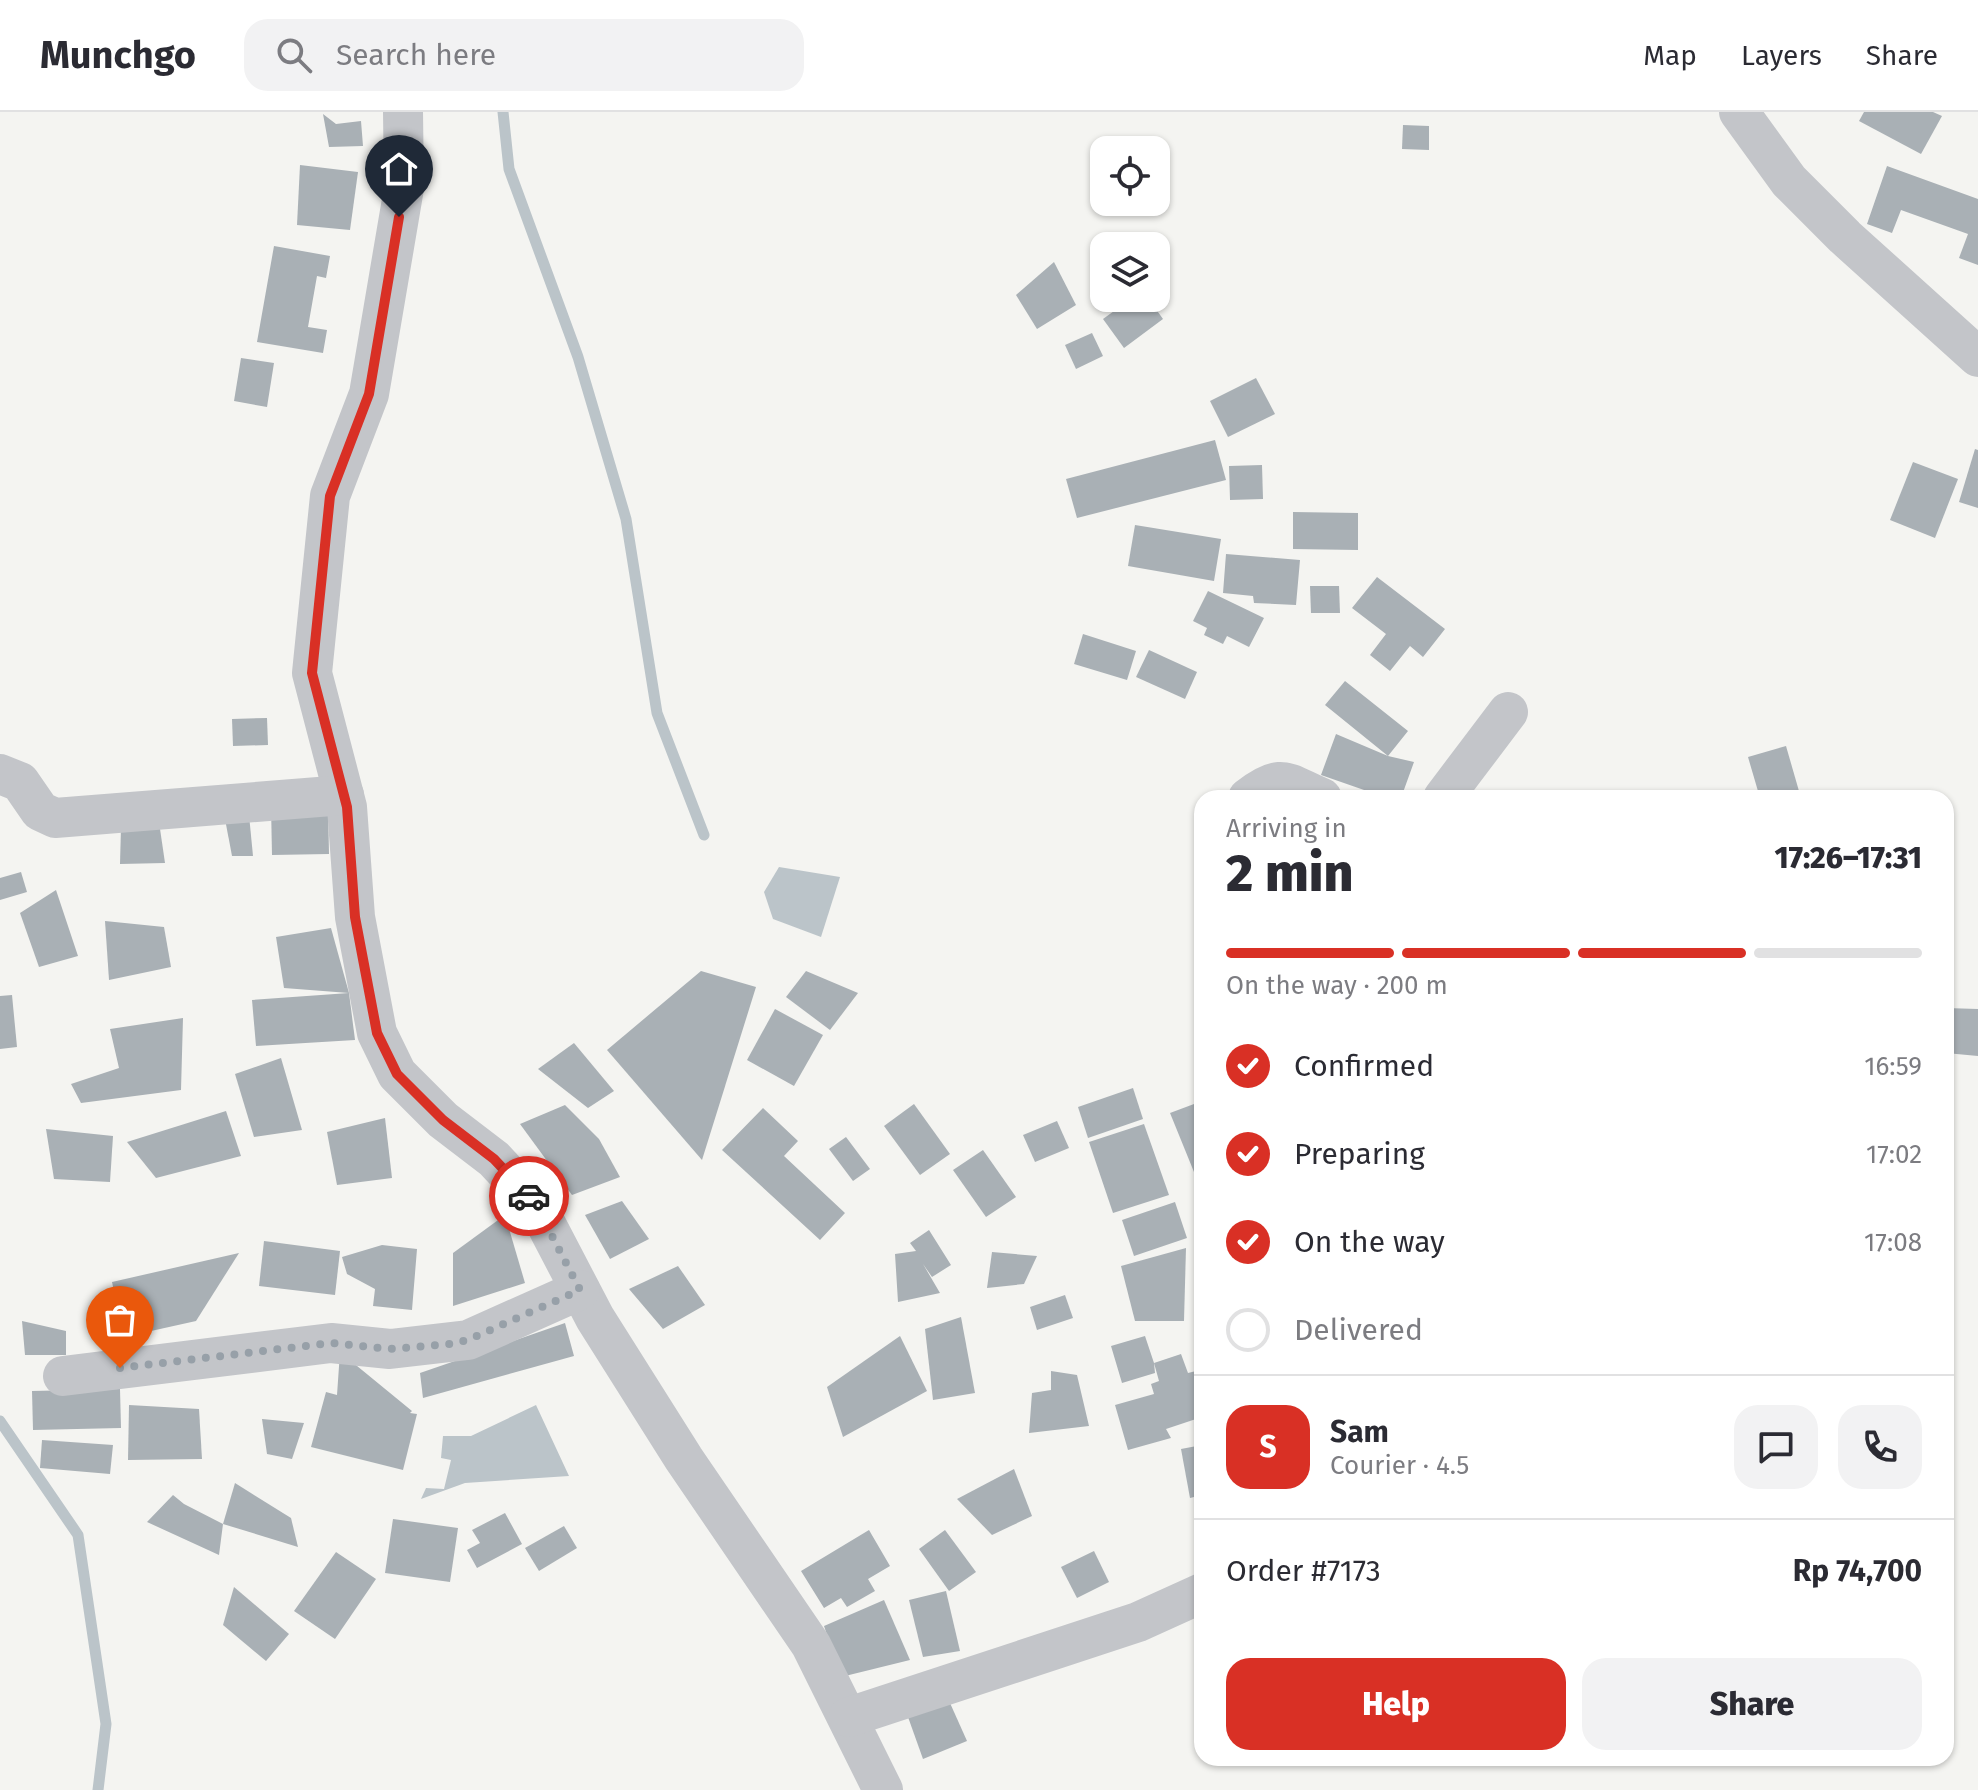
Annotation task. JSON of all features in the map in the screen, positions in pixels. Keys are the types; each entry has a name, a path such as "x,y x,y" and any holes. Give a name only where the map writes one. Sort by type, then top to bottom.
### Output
{"street":[{"path":"403,112 404,188 369,394 330,496 312,673 344,795 355,917 377,1033 397,1074 443,1120 494,1159 535,1203 595,1318 684,1459 811,1645 883,1790"},
{"path":"1739,112 1789,181 1845,237 1978,357"},
{"path":"1449,790 1508,712"},
{"path":"0,774 20,782 40,811 55,818 344,795"},
{"path":"1259,790 1276,781 1300,790"},
{"path":"63,1376 331,1343 390,1349 450,1344 468,1340 580,1290"},
{"path":"849,1717 1138,1622 1194,1597"}],"shaded area":[{"path":"779,867 840,877 821,937 773,919 764,892"},
{"path":"536,1405 569,1476 465,1483 421,1499 426,1488 444,1489 451,1460 441,1458 443,1436 471,1436"}],"building":[{"path":"1864,112 1933,112 1942,116 1921,154 1859,121"},
{"path":"323,114 336,124 361,121 363,146 329,147"},
{"path":"1403,125 1429,126 1429,150 1402,149"},
{"path":"300,165 358,172 350,230 297,225"},
{"path":"1887,166 1978,199 1978,265 1959,258 1968,234 1901,210 1892,233 1867,224"},
{"path":"274,246 330,256 326,278 317,276 308,327 327,330 323,353 257,342"},
{"path":"1054,262 1076,305 1037,329 1016,295"},
{"path":"1113,312 1158,312 1163,319 1124,348 1103,319"},
{"path":"1092,333 1103,356 1076,369 1065,345"},
{"path":"241,358 274,363 267,407 234,401"},
{"path":"1256,378 1275,414 1228,437 1210,401"},
{"path":"1215,440 1226,480 1077,518 1066,479"},
{"path":"1975,449 1978,450 1978,508 1959,502"},
{"path":"1913,462 1958,479 1935,538 1890,520"},
{"path":"1262,465 1263,499 1230,500 1229,466"},
{"path":"1293,512 1358,513 1358,550 1293,549"},
{"path":"1135,525 1221,539 1214,581 1128,566"},
{"path":"1226,554 1300,560 1296,605 1254,603 1253,596 1223,593"},
{"path":"1377,577 1445,629 1423,657 1410,646 1390,671 1370,655 1386,634 1352,608"},
{"path":"1310,586 1339,586 1340,613 1311,613"},
{"path":"1208,591 1264,618 1249,647 1227,636 1223,644 1204,635 1207,628 1193,621"},
{"path":"1083,634 1136,651 1127,680 1074,664"},
{"path":"1149,650 1197,672 1185,699 1136,677"},
{"path":"1345,681 1408,731 1388,756 1325,705"},
{"path":"267,718 268,745 233,746 232,719"},
{"path":"1336,734 1388,756 1414,762 1404,790 1364,790 1321,775"},
{"path":"1786,746 1799,790 1758,790 1748,757"},
{"path":"328,805 329,854 272,855 271,806"},
{"path":"249,815 253,856 232,856 225,819"},
{"path":"159,822 165,863 120,864 121,827"},
{"path":"21,872 27,892 0,900 0,878"},
{"path":"56,890 78,956 39,967 20,913"},
{"path":"105,921 164,927 171,967 109,980"},
{"path":"331,928 349,993 284,988 276,937"},
{"path":"701,971 756,987 702,1160 607,1050"},
{"path":"806,971 858,993 830,1030 786,997"},
{"path":"349,993 355,1040 256,1046 252,1000"},
{"path":"12,995 17,1047 0,1049 0,996"},
{"path":"1954,1008 1978,1009 1978,1056 1954,1054"},
{"path":"775,1009 823,1035 794,1086 747,1060"},
{"path":"183,1018 181,1090 81,1103 71,1084 119,1068 110,1029"},
{"path":"574,1043 614,1091 588,1108 538,1069"},
{"path":"281,1058 302,1130 254,1137 235,1074"},
{"path":"1133,1088 1143,1119 1088,1138 1078,1107"},
{"path":"914,1104 950,1154 920,1175 884,1126"},
{"path":"1194,1104 1194,1172 1170,1113"},
{"path":"565,1105 599,1139 620,1177 572,1195 520,1124"},
{"path":"763,1108 798,1141 784,1156 845,1213 820,1240 722,1150"},
{"path":"226,1111 241,1156 156,1178 127,1142"},
{"path":"385,1118 392,1178 337,1185 327,1132"},
{"path":"1057,1121 1069,1148 1035,1162 1023,1135"},
{"path":"1144,1124 1169,1195 1113,1213 1089,1142"},
{"path":"46,1129 113,1136 110,1182 54,1179"},
{"path":"846,1137 870,1169 853,1181 829,1149"},
{"path":"983,1150 1016,1197 986,1217 953,1170"},
{"path":"622,1201 649,1239 610,1259 585,1215"},
{"path":"1175,1202 1187,1238 1134,1256 1122,1220"},
{"path":"505,1215 525,1283 453,1306 453,1253"},
{"path":"929,1230 951,1265 932,1277 923,1264 940,1293 898,1302 895,1254 916,1251 910,1243"},
{"path":"264,1241 340,1251 335,1295 259,1286"},
{"path":"382,1245 417,1249 412,1310 373,1306 375,1289 347,1274 342,1257"},
{"path":"1186,1248 1184,1321 1135,1321 1121,1266"},
{"path":"992,1252 1037,1256 1024,1284 987,1288"},
{"path":"239,1253 196,1321 124,1337 112,1282"},
{"path":"678,1266 705,1305 663,1329 629,1289"},
{"path":"1065,1295 1073,1318 1037,1330 1030,1307"},
{"path":"961,1317 975,1393 933,1400 925,1329"},
{"path":"22,1321 66,1331 66,1355 25,1355"},
{"path":"565,1323 574,1356 423,1398 420,1373"},
{"path":"900,1336 927,1391 843,1437 827,1387"},
{"path":"1145,1336 1155,1373 1122,1383 1111,1346"},
{"path":"340,1352 412,1411 410,1413 417,1414 403,1470 311,1447 326,1392 337,1395"},
{"path":"1181,1354 1188,1373 1194,1372 1194,1420 1166,1429 1171,1438 1128,1450 1115,1405 1154,1394 1151,1384 1159,1381 1154,1363"},
{"path":"1051,1371 1077,1375 1089,1426 1029,1433 1032,1393 1051,1390"},
{"path":"120,1389 121,1428 33,1430 32,1391"},
{"path":"129,1405 199,1409 202,1459 128,1460"},
{"path":"262,1419 304,1423 292,1459 267,1454"},
{"path":"42,1440 113,1445 110,1474 40,1468"},
{"path":"1194,1447 1194,1497 1190,1498 1181,1449"},
{"path":"1014,1469 1032,1516 992,1535 957,1499"},
{"path":"235,1483 291,1518 298,1547 223,1524"},
{"path":"173,1495 223,1524 219,1555 147,1522"},
{"path":"505,1513 522,1544 477,1568 467,1550 480,1543 472,1530"},
{"path":"393,1519 458,1528 450,1582 385,1573"},
{"path":"564,1526 577,1548 539,1571 525,1548"},
{"path":"869,1530 890,1566 868,1579 875,1591 847,1607 841,1598 824,1608 801,1571"},
{"path":"945,1530 976,1572 949,1591 919,1549"},
{"path":"1094,1551 1109,1582 1077,1598 1061,1567"},
{"path":"336,1552 376,1579 335,1639 294,1611"},
{"path":"234,1587 289,1634 266,1661 223,1625"},
{"path":"946,1591 960,1651 923,1657 909,1600"},
{"path":"884,1600 910,1660 841,1677 824,1626"},
{"path":"950,1703 967,1741 923,1759 908,1717"}],"waterway":[{"path":"503,112 509,169 578,357 626,519 657,713 704,835"},
{"path":"0,1421 78,1535 106,1724 98,1790"}],"way so far":[{"path":"120,1368 331,1343 390,1349 468,1340 580,1290 529,1196"}],"route":[{"path":"399,217 369,394 330,496 312,673 347,807 355,917 377,1033 397,1074 443,1120 494,1159 529,1196"}]}
